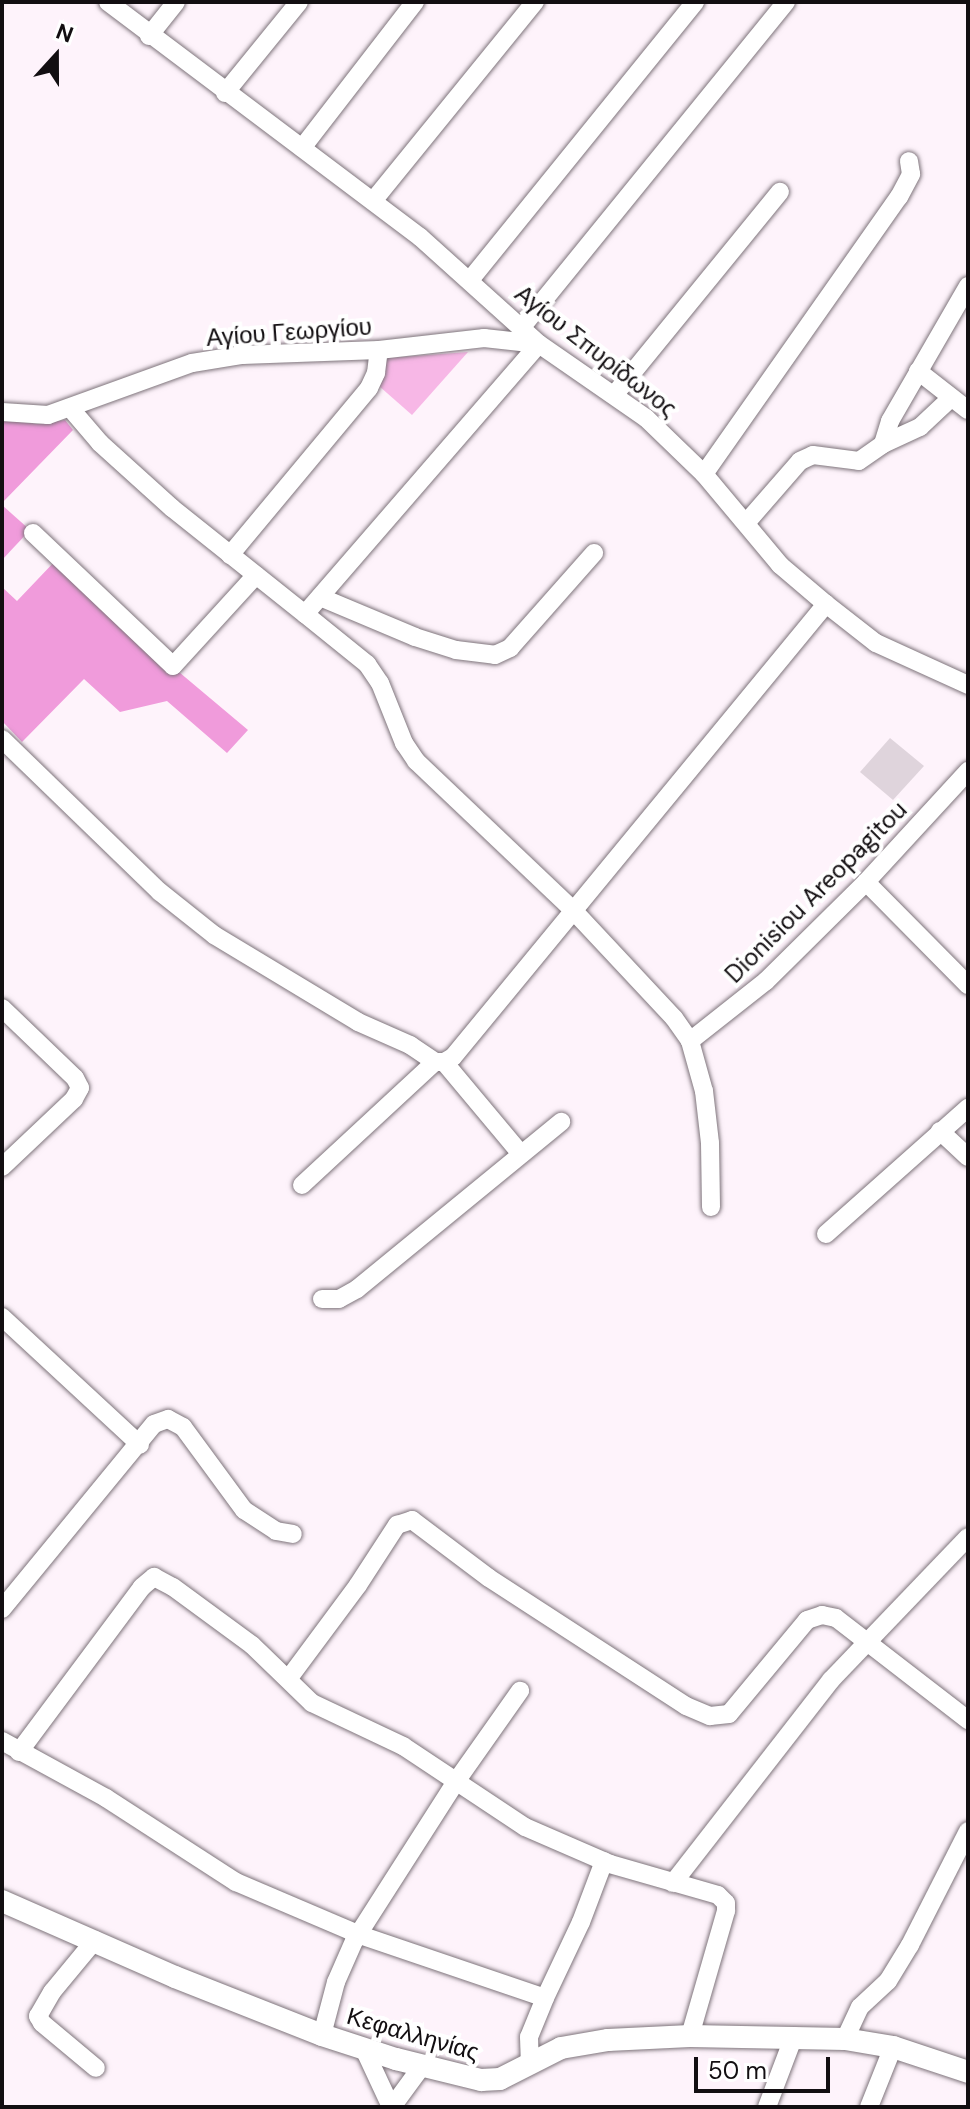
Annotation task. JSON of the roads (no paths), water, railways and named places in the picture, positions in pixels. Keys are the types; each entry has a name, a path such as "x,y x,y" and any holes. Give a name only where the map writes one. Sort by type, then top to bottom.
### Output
{"street":[{"name":"Αγίου Σπυρίδωνος","path":"108,2 149,36 373,201 470,280 539,344 646,418 704,474 780,565 826,604 876,643 968,685"},
{"path":"149,36 176,2"},
{"path":"225,93 299,2"},
{"path":"302,148 415,2"},
{"path":"373,201 535,2"},
{"path":"470,280 695,2"},
{"path":"521,328 786,2"},
{"path":"704,474 899,197 911,174 909,161"},
{"path":"615,394 780,192"},
{"path":"883,444 890,421 968,286"},
{"path":"484,338 505,313"},
{"name":"Αγίου Γεωργίου","path":"2,412 48,415 192,363 242,355 379,350 484,338 539,344"},
{"path":"305,614 539,344"},
{"path":"230,555 369,388 376,373 379,350"},
{"path":"918,371 968,410"},
{"path":"746,523 800,461 813,455 859,461 883,444 920,427 951,398"},
{"path":"71,409 133,473 367,664 380,683 404,743 416,761 572,909 674,1018 690,1041 704,1091 710,1143 711,1207"},
{"path":"33,533 173,666 256,575"},
{"path":"320,597 415,637 456,650 495,655 510,648 594,553"},
{"path":"302,1185 440,1062 453,1057 826,604"},
{"path":"2,739 160,892 214,935 346,1016 440,1062 521,1154"},
{"name":"Dionisiou Areopagitou","path":"690,1041 766,981 866,882 968,771"},
{"path":"866,882 968,985"},
{"path":"2,1008 75,1078 80,1088 74,1099 2,1167"},
{"path":"826,1234 968,1108"},
{"path":"322,1299 339,1299 357,1289 561,1122"},
{"path":"940,1131 968,1157"},
{"path":"2,1317 140,1445"},
{"path":"2,1609 140,1445 154,1424 168,1419 183,1427 244,1510 276,1531 293,1534"},
{"path":"289,1678 358,1585 397,1525 412,1520 489,1578 686,1706 710,1716 729,1714 807,1620 822,1615 836,1618 968,1720"},
{"path":"673,1883 865,1641 968,1537"},
{"path":"19,1752 142,1587 154,1577 173,1587 241,1637 289,1678 312,1703 403,1746 525,1827 604,1861 718,1895 726,1903 690,2036"},
{"path":"322,2035 336,1982 360,1935 455,1783 520,1691"},
{"path":"2,1741 106,1798 236,1882 360,1935 545,1998"},
{"path":"845,2039 860,2007 888,1981 910,1945 968,1831"},
{"path":"530,2062 529,2037 581,1922 604,1861"},
{"name":"Κεφαλληνίας","path":"2,1901 175,1977 322,2035 422,2066 490,2081 509,2075 530,2062 582,2044 690,2036 845,2039 893,2047 968,2072"},
{"path":"95,1940 52,1992 38,2016 42,2023 96,2068"},
{"path":"767,2107 794,2036"},
{"path":"869,2107 893,2047"},
{"path":"364,2049 392,2107 422,2066"}]}
